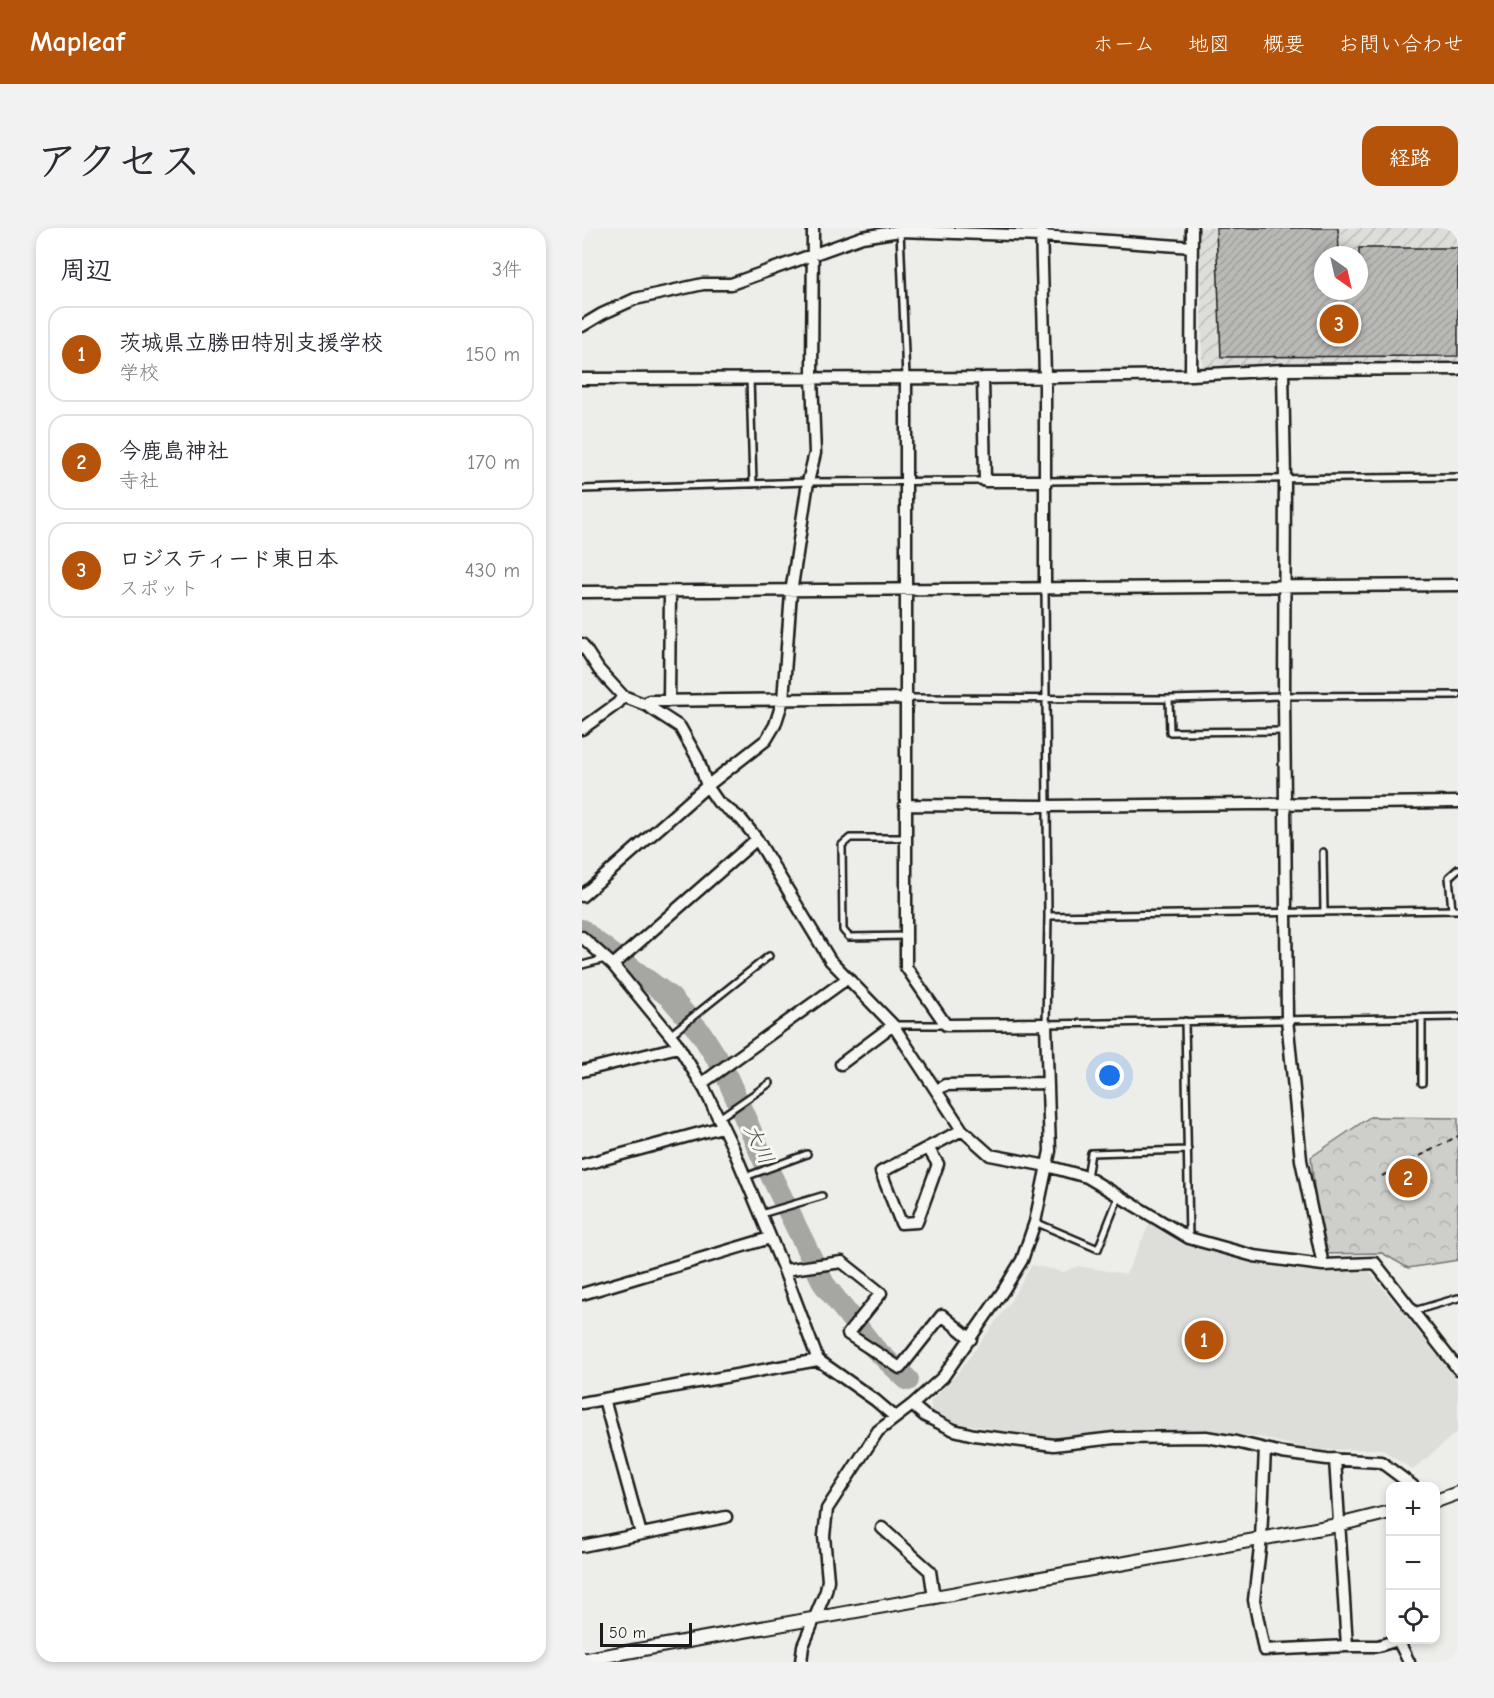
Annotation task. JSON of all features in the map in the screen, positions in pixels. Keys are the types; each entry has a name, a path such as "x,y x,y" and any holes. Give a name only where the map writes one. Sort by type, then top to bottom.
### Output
{"street":[{"path":"582,896 707,786 766,740 775,725 783,700 791,592 808,482 815,453 813,228"},
{"path":"1191,375 1192,228"},
{"path":"582,326 635,299 703,284 731,284 862,237 900,231 1041,232 1192,247"},
{"path":"1041,232 1045,376 1045,589"},
{"path":"582,379 983,378 1191,375 1283,370 1458,369"},
{"path":"1283,370 1287,1019 1301,1160 1323,1265"},
{"path":"801,1662 802,1646 822,1602 828,1580 824,1536 826,1509 867,1444 878,1431 943,1377 1004,1291 1022,1260 1035,1222 1050,1151 1046,1083 1046,1024 946,1024 906,967 905,805 908,698 906,378"},
{"path":"983,378 986,481 1045,481"},
{"path":"582,592 1458,585"},
{"path":"669,701 670,592"},
{"path":"582,644 599,670 623,696 646,705 680,727 698,759 707,786 718,802 741,819 757,839 830,960 893,1025 962,1130 990,1155 1047,1166 1087,1178 1189,1238 1254,1257 1323,1265 1375,1263 1458,1369"},
{"path":"582,729 618,703 623,696"},
{"path":"646,705 649,701 908,698"},
{"path":"905,805 1458,802"},
{"path":"610,962 757,839"},
{"path":"582,937 610,962 670,1035 701,1084 733,1148 784,1270 818,1360 895,1417"},
{"path":"701,1084 848,978"},
{"path":"841,1064 893,1025"},
{"path":"582,1071 678,1047"},
{"path":"937,1090 945,1085 1046,1083"},
{"path":"582,1165 720,1123"},
{"path":"928,1148 938,1164 917,1222 901,1223 881,1172 962,1130"},
{"path":"582,1294 770,1239"},
{"path":"784,1270 842,1262 881,1293 848,1334 900,1368 942,1315 971,1339"},
{"path":"582,1403 818,1360"},
{"path":"604,1399 641,1534"},
{"path":"912,1405 925,1416 954,1430 1024,1442 1054,1445 1114,1438 1206,1437 1282,1454 1381,1462 1408,1482"},
{"path":"1265,1449 1261,1539 1254,1600 1264,1650 1378,1646 1398,1640 1409,1662"},
{"path":"1335,1460 1347,1646"},
{"path":"1440,1500 1458,1493"},
{"path":"582,1661 1338,1525 1386,1513"},
{"path":"582,1546 726,1517"},
{"path":"882,1528 930,1571 934,1598"}],"lane":[{"path":"900,231 906,378"},
{"path":"750,378 753,484"},
{"path":"1045,481 1458,477"},
{"path":"582,489 808,482 986,481"},
{"path":"1045,589 1048,916 1046,1024 1458,1017"},
{"path":"908,698 1169,699 1458,695"},
{"path":"1169,699 1170,732 1284,731"},
{"path":"905,838 850,838 842,845 843,930 849,937 906,936"},
{"path":"1323,852 1324,912"},
{"path":"1048,916 1455,910 1449,877 1458,870"},
{"path":"670,1035 769,956"},
{"path":"582,965 610,962"},
{"path":"1422,1018 1422,1083"},
{"path":"1185,1021 1189,1238"},
{"path":"893,1025 946,1024"},
{"path":"720,1123 770,1083"},
{"path":"1087,1178 1091,1153 1188,1150"},
{"path":"745,1178 807,1154"},
{"path":"761,1215 822,1196"},
{"path":"1035,1222 1098,1249 1119,1196"},
{"path":"1413,1311 1458,1298"}],"path":[{"path":"1382,1176 1458,1136"}],"shaded area":[{"path":"1200,228 1458,228 1458,365 1202,367"},
{"path":"1150,1223 1189,1244 1241,1260 1304,1270 1368,1270 1458,1381 1458,1431 1413,1470 1381,1449 1312,1450 1264,1438 1196,1429 1057,1439 958,1423 931,1410 931,1401 956,1375 1008,1305 1032,1265 1064,1272 1078,1266 1126,1274"}],"green space":[{"path":"1370,1117 1458,1118 1458,1260 1408,1268 1382,1253 1321,1254 1311,1157"}],"building":[{"path":"1216,228 1338,228 1339,246 1314,246 1314,300 1368,300 1368,248 1458,248 1458,356 1221,357"}],"waterway":[{"name":"大川","path":"582,930 670,997 701,1033 722,1066 765,1163 824,1284 874,1348 908,1380"}],"place":[{"name":"ロジスティード東日本","path":"1339,324"},
{"name":"今鹿島神社","path":"1408,1178"},
{"name":"茨城県立勝田特別支援学校","path":"1204,1340"}]}
